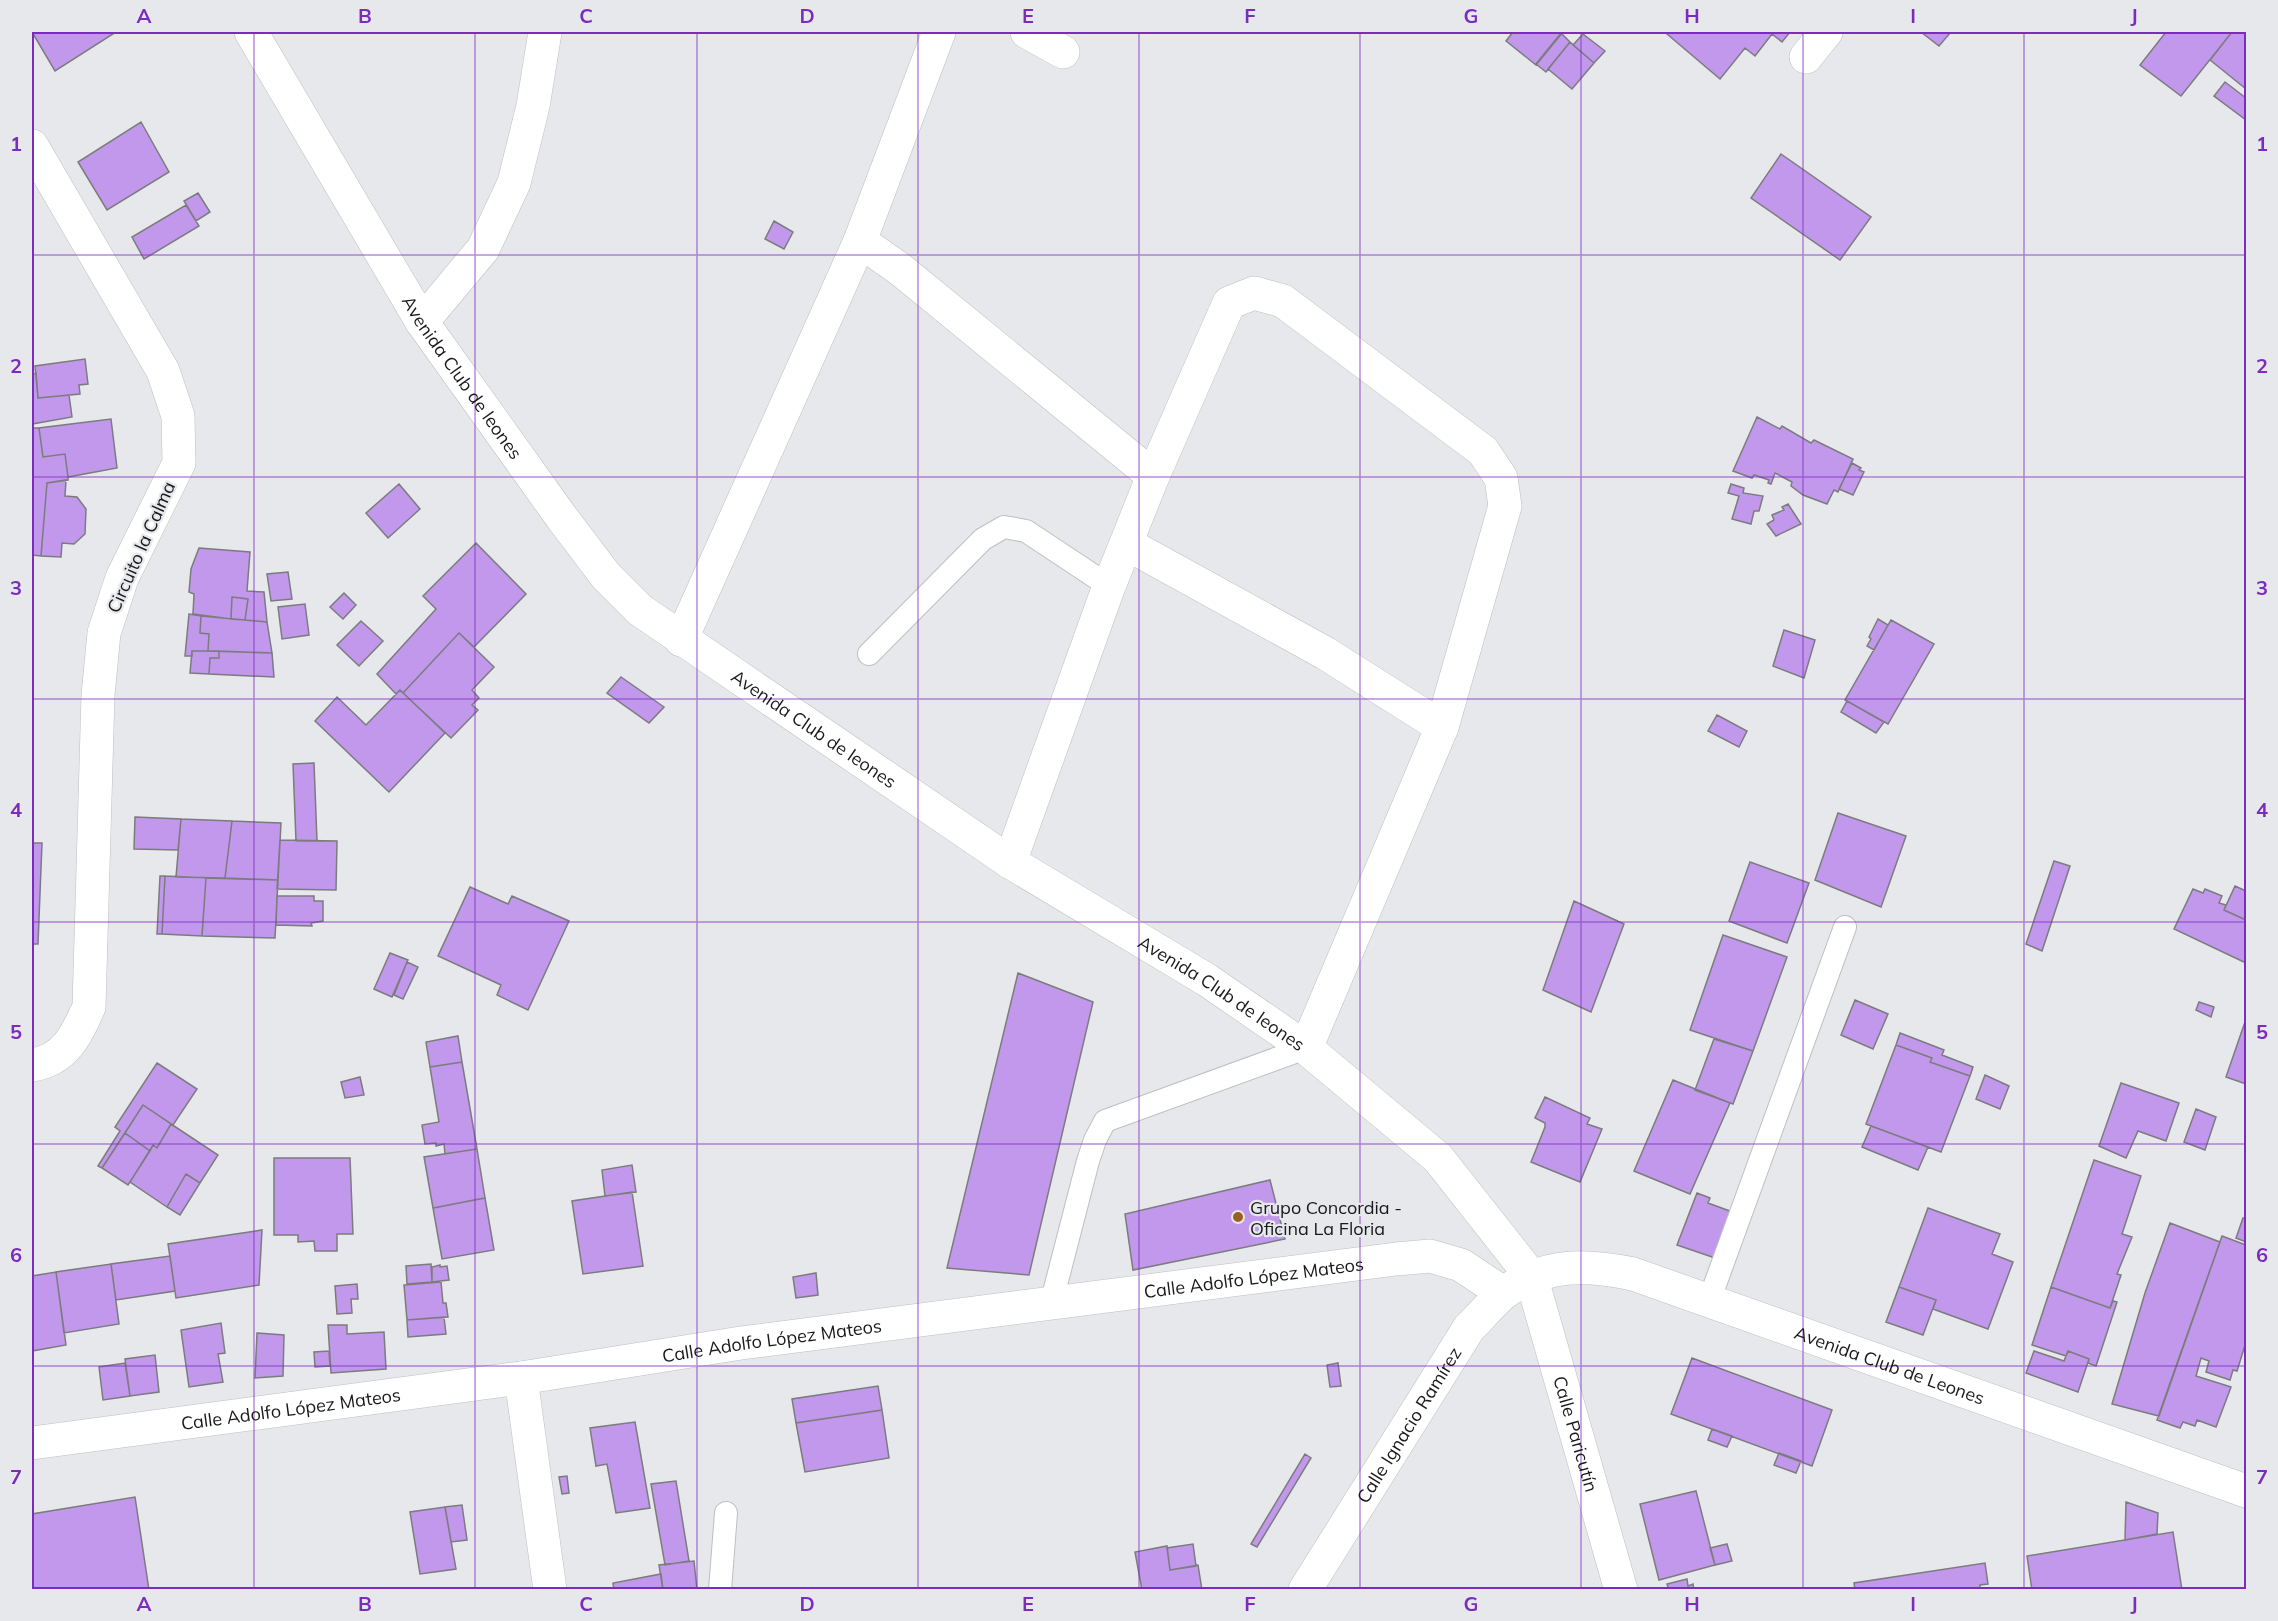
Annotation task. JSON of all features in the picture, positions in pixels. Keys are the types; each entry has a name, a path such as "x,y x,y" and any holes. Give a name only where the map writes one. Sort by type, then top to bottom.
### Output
{"street":[{"name":"Avenida Club de leones","path":"251,32 422,322 555,509 606,576 640,610 1010,862 1207,980 1306,1048 1438,1158 1531,1276"},
{"path":"422,322 483,249 514,183 532,106 545,32"},
{"path":"681,640 860,241 939,32"},
{"path":"1027,32 1063,52"},
{"path":"1806,57 1826,32"},
{"name":"Circuito la Calma","path":"32,146 163,371 178,416 178,463 122,578 104,633 98,695 89,1007 78,1032 64,1051 46,1063 32,1065"},
{"path":"860,241 901,270 1153,476"},
{"path":"1010,862 1109,586 1153,476 1229,303 1254,293 1283,301 1484,451 1501,478 1505,506 1442,727 1306,1048"},
{"path":"1127,544 1325,653 1442,727"},
{"name":"Calle Adolfo López Mateos","path":"32,1443 521,1377 741,1343 1430,1256 1461,1265 1503,1293"},
{"name":"Avenida Club de Leones","path":"1531,1276 1567,1267 1602,1267 1633,1274 2247,1491"},
{"name":"Calle Ignacio Ramírez","path":"1305,1590 1469,1329 1503,1293 1531,1276"},
{"name":"Calle Paricutín","path":"1531,1276 1621,1590"},
{"path":"521,1377 550,1590"}],"lane":[{"path":"868,654 983,539 1004,527 1026,531 1109,586"},
{"path":"1708,1301 1845,927"},
{"path":"1051,1304 1088,1161 1105,1121 1306,1048"},
{"path":"720,1590 726,1513"}],"building":[{"path":"32,32 116,32 55,71"},
{"path":"1513,32 1563,32 1536,65 1506,41"},
{"path":"1669,32 1790,32 1782,42 1772,34 1755,56 1745,48 1720,79 1667,34"},
{"path":"1921,32 1949,32 1950,33 1939,46"},
{"path":"2166,32 2232,32 2181,96 2140,65"},
{"path":"2232,32 2246,32 2246,89 2210,60"},
{"path":"1561,33 1570,42 1546,72 1536,64"},
{"path":"1583,34 1605,51 1594,63 1573,45"},
{"path":"1570,42 1594,63 1572,89 1548,69"},
{"path":"2225,82 2246,98 2246,120 2214,96"},
{"path":"141,122 169,172 107,210 78,162"},
{"path":"1781,154 1871,217 1840,260 1751,198"},
{"path":"198,193 210,212 196,221 184,201"},
{"path":"186,205 199,226 144,259 132,237"},
{"path":"774,221 793,232 784,249 765,239"},
{"path":"85,359 88,384 79,385 80,394 38,398 35,366"},
{"path":"36,373 38,398 69,395 72,417 32,424 32,374"},
{"path":"1757,417 1780,429 1782,426 1811,443 1814,440 1853,459 1838,492 1834,490 1827,504 1803,495 1791,486 1792,482 1775,473 1771,484 1768,483 1769,480 1754,475 1752,478 1733,471"},
{"path":"111,419 117,468 68,477 65,454 43,457 39,428"},
{"path":"32,428 39,428 43,457 65,454 68,477 68,480 47,483 41,556 32,555"},
{"path":"1852,463 1864,472 1853,495 1839,489"},
{"path":"66,480 65,496 77,497 86,509 85,534 74,544 62,543 61,557 41,556 47,483"},
{"path":"399,484 420,509 388,538 366,513"},
{"path":"1731,484 1744,488 1743,493 1763,496 1759,511 1754,511 1751,524 1732,519 1739,496 1728,493"},
{"path":"1788,504 1801,524 1776,536 1767,524 1774,520 1772,515 1784,510 1782,507"},
{"path":"476,543 526,594 474,647 459,633 403,693 400,690 396,694 377,674 436,609 423,596"},
{"path":"199,548 250,552 247,591 264,592 267,622 245,620 248,599 232,597 231,619 193,614 194,594 189,592 191,569"},
{"path":"288,572 292,599 271,601 267,574"},
{"path":"344,593 356,605 343,619 330,607"},
{"path":"232,597 248,599 245,620 231,619"},
{"path":"305,604 309,635 282,639 278,607"},
{"path":"189,614 201,616 200,633 209,634 208,651 192,651 192,656 185,656"},
{"path":"201,616 267,622 272,653 208,651 209,634 200,633"},
{"path":"1878,619 1888,625 1874,650 1867,646"},
{"path":"1891,620 1934,644 1888,724 1845,700"},
{"path":"361,621 383,641 359,666 337,645"},
{"path":"1784,630 1815,640 1804,678 1773,666"},
{"path":"459,633 494,667 472,690 479,698 472,705 478,710 451,738 403,693"},
{"path":"192,651 219,651 219,658 210,658 209,674 190,673"},
{"path":"219,651 272,653 274,677 209,674 210,658 219,658"},
{"path":"621,677 664,707 649,723 607,693"},
{"path":"400,690 445,733 389,792 315,721 337,697 366,725"},
{"path":"1847,701 1884,722 1876,733 1841,712"},
{"path":"1717,715 1747,731 1739,747 1708,731"},
{"path":"314,763 317,841 296,841 293,764"},
{"path":"1838,813 1906,836 1881,907 1815,880"},
{"path":"135,817 181,819 178,850 134,849"},
{"path":"181,819 232,821 225,878 176,877"},
{"path":"232,821 281,823 278,880 225,878"},
{"path":"280,840 337,841 336,890 277,889"},
{"path":"32,843 42,843 38,944 32,944"},
{"path":"2054,861 2070,866 2042,951 2026,944"},
{"path":"1750,862 1809,883 1787,943 1729,921"},
{"path":"160,876 165,876 162,934 157,934"},
{"path":"165,876 206,878 202,936 162,934"},
{"path":"206,878 278,880 275,938 202,936"},
{"path":"2235,886 2246,891 2246,920 2224,910"},
{"path":"470,887 508,904 512,896 569,921 528,1010 497,995 501,985 438,956"},
{"path":"2193,889 2203,893 2205,889 2222,896 2219,903 2226,905 2224,910 2246,920 2246,963 2174,929"},
{"path":"277,896 314,896 314,901 323,901 323,921 311,923 312,926 276,925"},
{"path":"1574,901 1624,924 1591,1012 1543,990"},
{"path":"1723,935 1787,957 1753,1051 1690,1030"},
{"path":"390,953 408,960 392,997 374,989"},
{"path":"407,962 418,967 403,999 394,995"},
{"path":"1018,973 1093,1002 1029,1275 947,1268"},
{"path":"1855,1000 1888,1014 1873,1049 1841,1035"},
{"path":"2199,1002 2214,1007 2211,1017 2196,1010"},
{"path":"2246,1019 2246,1084 2226,1077"},
{"path":"1900,1033 1944,1050 1942,1055 1973,1067 1970,1076 1930,1062 1932,1058 1896,1045"},
{"path":"458,1036 462,1062 430,1067 426,1042"},
{"path":"1714,1039 1753,1051 1733,1104 1695,1090"},
{"path":"1896,1045 1932,1058 1930,1062 1970,1076 1941,1152 1866,1124"},
{"path":"462,1062 477,1149 445,1154 444,1144 436,1146 436,1143 425,1144 422,1125 439,1122 430,1067"},
{"path":"157,1063 197,1089 173,1125 143,1105 102,1168 98,1166 120,1131 115,1127"},
{"path":"1985,1075 2009,1086 2000,1109 1976,1099"},
{"path":"360,1077 364,1095 345,1098 341,1082"},
{"path":"1673,1080 1730,1103 1690,1194 1634,1171"},
{"path":"2121,1083 2179,1103 2166,1141 2138,1131 2126,1158 2099,1146"},
{"path":"1545,1097 1590,1118 1587,1124 1602,1129 1580,1182 1531,1162 1545,1127 1545,1123 1535,1118"},
{"path":"143,1105 171,1124 157,1148 153,1145 150,1151 125,1133"},
{"path":"2196,1109 2216,1117 2205,1150 2184,1142"},
{"path":"171,1124 218,1155 200,1183 186,1174 167,1207 130,1182 153,1145 157,1148"},
{"path":"1871,1126 1928,1147 1918,1170 1862,1147"},
{"path":"125,1133 150,1151 128,1185 102,1168"},
{"path":"477,1149 485,1198 433,1208 424,1157"},
{"path":"274,1158 350,1158 353,1234 337,1234 337,1251 315,1251 314,1241 298,1242 298,1235 274,1235"},
{"path":"2094,1160 2141,1176 2122,1234 2132,1237 2117,1274 2121,1275 2110,1308 2051,1287"},
{"path":"632,1165 636,1192 605,1196 602,1170"},
{"path":"186,1174 200,1183 180,1215 167,1207"},
{"path":"1270,1180 1285,1239 1133,1270 1125,1214"},
{"path":"632,1192 643,1266 583,1274 572,1201"},
{"path":"1697,1193 1710,1198 1708,1203 1738,1214 1721,1260 1677,1245"},
{"path":"485,1198 494,1250 442,1259 433,1208"},
{"path":"1928,1208 2000,1234 1992,1254 2013,1262 1988,1329 1933,1309 1936,1300 1899,1287"},
{"path":"2243,1218 2246,1219 2246,1242 2236,1238"},
{"path":"2170,1223 2220,1242 2159,1416 2112,1404 2145,1293"},
{"path":"262,1230 259,1285 176,1298 168,1244"},
{"path":"2222,1236 2246,1245 2246,1342 2237,1371 2233,1370 2230,1380 2206,1372 2209,1361 2201,1358 2196,1376 2231,1387 2216,1427 2197,1420 2195,1426 2183,1422 2180,1428 2157,1420"},
{"path":"170,1256 175,1291 116,1300 111,1264"},
{"path":"111,1264 119,1324 64,1333 56,1272"},
{"path":"431,1264 432,1282 407,1284 406,1266"},
{"path":"440,1265 440,1267 447,1266 449,1280 432,1282 432,1267"},
{"path":"56,1272 66,1345 32,1351 32,1276"},
{"path":"816,1273 818,1295 796,1298 793,1277"},
{"path":"441,1282 443,1303 446,1303 448,1317 407,1320 404,1285"},
{"path":"357,1284 358,1299 351,1299 352,1313 337,1314 335,1286"},
{"path":"1899,1287 1936,1300 1923,1335 1886,1322"},
{"path":"2051,1287 2110,1308 2113,1301 2117,1302 2096,1366 2088,1363 2089,1359 2068,1351 2066,1356 2032,1345"},
{"path":"444,1317 446,1334 408,1337 407,1320"},
{"path":"221,1323 225,1353 218,1354 223,1382 189,1387 181,1330"},
{"path":"328,1325 347,1325 347,1334 384,1332 386,1369 331,1373"},
{"path":"257,1333 284,1335 283,1376 255,1378"},
{"path":"329,1351 330,1366 315,1367 314,1352"},
{"path":"2034,1351 2064,1361 2068,1351 2089,1359 2078,1392 2026,1373"},
{"path":"155,1355 159,1392 130,1396 125,1359"},
{"path":"1692,1358 1832,1410 1812,1466 1671,1414"},
{"path":"125,1363 130,1396 103,1400 99,1367"},
{"path":"1338,1363 1341,1386 1330,1387 1327,1365"},
{"path":"878,1386 882,1410 796,1423 792,1399"},
{"path":"882,1410 889,1458 805,1472 796,1423"},
{"path":"635,1422 650,1508 616,1513 607,1464 596,1466 590,1428"},
{"path":"1712,1429 1732,1436 1727,1447 1708,1440"},
{"path":"1779,1453 1801,1461 1796,1473 1774,1465"},
{"path":"1305,1454 1311,1458 1257,1547 1251,1544"},
{"path":"567,1476 569,1493 562,1494 559,1477"},
{"path":"676,1481 689,1561 665,1565 651,1484"},
{"path":"1696,1491 1715,1565 1659,1580 1640,1504"},
{"path":"135,1497 149,1590 32,1590 32,1514"},
{"path":"2126,1502 2158,1513 2157,1534 2125,1540"},
{"path":"462,1505 467,1540 451,1542 445,1507"},
{"path":"445,1507 456,1569 420,1574 410,1512"},
{"path":"2173,1532 2182,1590 2032,1590 2027,1556"},
{"path":"1193,1544 1196,1566 1170,1570 1167,1548"},
{"path":"1727,1544 1732,1561 1715,1565 1710,1548"},
{"path":"1167,1546 1170,1570 1198,1565 1202,1590 1142,1590 1135,1552"},
{"path":"694,1561 697,1590 663,1590 659,1565"},
{"path":"1985,1563 1988,1584 1980,1585 1980,1590 1855,1590 1854,1583"},
{"path":"661,1574 663,1590 614,1590 613,1583"},
{"path":"1687,1579 1688,1586 1693,1584 1694,1590 1669,1590 1667,1584"}],"place":[{"name":"Grupo Concordia - Oficina La Floria","path":"1238,1217"}]}
